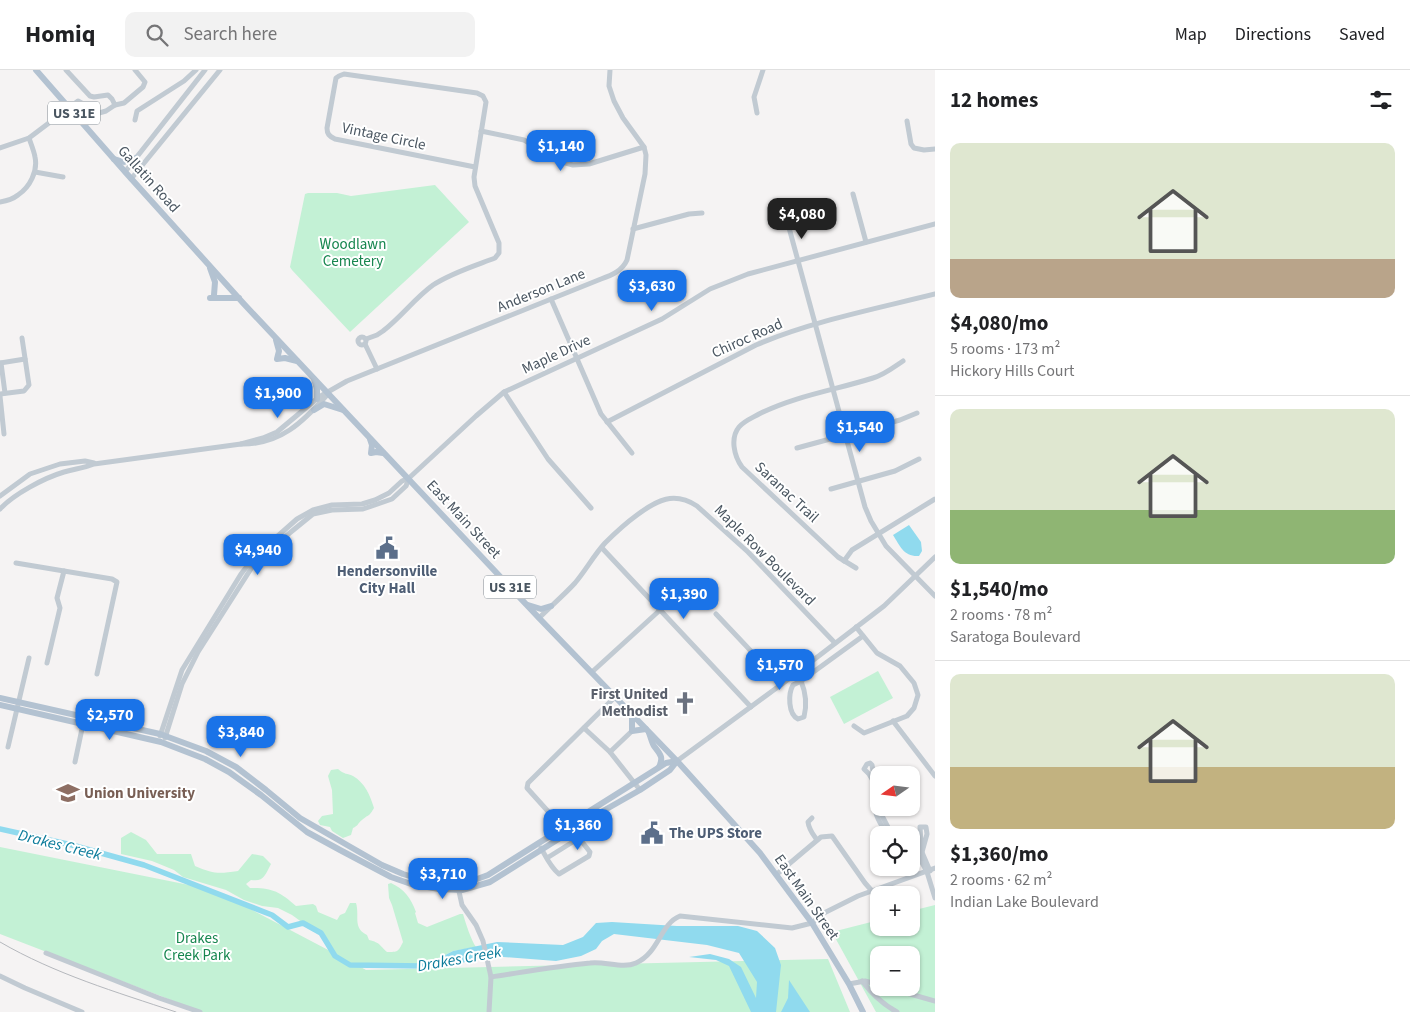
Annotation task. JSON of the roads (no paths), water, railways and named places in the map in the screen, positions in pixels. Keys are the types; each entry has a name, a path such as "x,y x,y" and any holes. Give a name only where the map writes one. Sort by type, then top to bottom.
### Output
{"main road":[{"name":"Gallatin Road","path":"36,70 113,159 242,301"},
{"path":"113,159 124,162 136,158"},
{"path":"209,265 216,282 212,296 242,301"},
{"name":"US 31E","path":"242,301 344,410"},
{"path":"275,336 279,351 278,359 285,358 299,361"},
{"path":"312,376 317,389 317,400"},
{"path":"314,410 327,404 344,410"},
{"name":"East Main Street","path":"344,410 369,437 372,445 371,453 383,452 409,478 539,618 677,761 748,839 777,874 812,923 863,1012"},
{"path":"526,604 541,609 551,606"},
{"path":"0,698 18,705 162,738 206,751 236,767 300,818 353,852 413,877 458,887 488,875 540,847 601,808 659,767 666,763 677,761"},
{"path":"0,705 18,705"},
{"path":"632,714 632,732 647,731 652,743 662,757 659,767"},
{"path":"540,847 563,828 640,790 670,770 677,761"}],"street":[{"path":"66,70 90,96 94,98 108,95 112,98 115,105"},
{"path":"0,148 29,138 78,101 99,113 124,103 143,87 145,82 134,70"},
{"path":"135,120 137,111 184,81 196,70"},
{"path":"125,172 205,70 215,76"},
{"path":"131,179 220,70"},
{"path":"481,132 524,140 562,162 573,165 589,164 644,147 623,118 614,101 609,86 610,70"},
{"path":"757,113 754,97 763,70"},
{"name":"Vintage Circle","path":"377,369 366,341 383,331 427,290 440,281 495,258 498,255 500,250 498,243 476,186 474,173 486,102 483,96 477,92 344,74 338,76 335,81 326,128 331,137 475,167"},
{"path":"907,121 911,144 914,148 924,150 935,149"},
{"path":"0,202 19,195 35,172 36,158 29,138"},
{"name":"Anderson Lane","path":"329,393 347,381 614,274 624,266 627,260 645,174 646,156 644,147"},
{"path":"35,172 63,177"},
{"path":"853,194 866,242"},
{"path":"633,229 689,214 702,213"},
{"path":"788,224 865,507 886,546 935,596"},
{"name":"Maple Drive","path":"162,738 180,683 230,596 252,562 286,532 314,514 332,508 363,507 392,498 406,486 409,478 504,392 662,319 710,289 748,274 935,224"},
{"name":"Chiroc Road","path":"607,422 756,344 815,325 935,294"},
{"path":"551,299 601,414 632,453"},
{"path":"2,394 24,391 28,388 22,338"},
{"path":"4,434 1,363 25,359"},
{"name":"Saranac Trail","path":"856,568 838,557 742,467 737,460 734,446 737,432 740,426 750,419 783,404 875,378 903,361"},
{"path":"504,392 548,459 590,508"},
{"path":"0,509 34,485 64,472 94,464 241,444 263,438 277,432 317,400 329,393"},
{"path":"241,444 271,441 289,431 304,420 329,393"},
{"path":"797,448 900,420 917,413"},
{"path":"831,489 894,471 919,459"},
{"path":"0,496 30,474 60,464 85,461 94,464"},
{"name":"Maple Row Boulevard","path":"539,618 573,585 602,548 627,522 659,500 670,498 690,501 708,515 748,552 835,643"},
{"path":"844,561 852,550 935,499"},
{"path":"602,548 751,707"},
{"path":"677,761 884,606 935,557"},
{"path":"16,563 116,582 97,674"},
{"path":"48,662 60,608 57,598 64,571"},
{"path":"592,672 660,610"},
{"path":"716,614 782,684"},
{"path":"854,726 864,733 907,716 914,708 918,694 916,688 900,666 877,654 856,627"},
{"path":"801,681 804,689 805,712 804,717 798,719 792,713 790,690 793,684 801,681 863,636"},
{"path":"8,747 29,658"},
{"path":"815,659 821,666"},
{"path":"563,828 527,788 528,783 615,697"},
{"path":"75,762 83,720"},
{"path":"893,720 935,776"},
{"path":"584,728 610,752 640,790"},
{"path":"610,752 632,732"},
{"path":"870,776 864,768 870,764 872,766"},
{"path":"878,816 886,826"},
{"path":"881,816 884,826"},
{"path":"812,818 808,822 808,826 818,840"},
{"path":"777,874 821,837 832,836 864,884 870,889"},
{"path":"540,847 555,871 559,874 589,856 590,852 579,838 547,858"},
{"path":"920,855 931,870 935,898"},
{"path":"886,886 931,870"},
{"path":"458,887 462,905 476,925 483,941 490,977 489,1012"},
{"path":"490,977 593,962 623,965 634,964 646,958 652,952 669,924 674,918 680,916 792,928 812,923 824,913 870,892"},
{"path":"46,953 159,998 200,1012"},
{"path":"0,976 82,1012"},
{"path":"862,981 874,996 897,1012"},
{"path":"848,984 862,981 870,983"},
{"path":"917,996 935,1001"}],"water":[{"path":"909,525 921,542 922,551 919,556 906,553 893,535"},
{"path":"612,922 677,926 738,926 757,931 775,948 781,965 776,1012 751,1012 729,966 716,960 689,957 710,954 729,959 741,967 756,998 757,982 739,953 707,945 614,934 602,941 596,949 581,956 556,961 490,956 441,969 424,966 453,951 497,942 563,945 583,937 596,923"},
{"path":"789,980 810,1012 781,1012 788,998"}],"waterway":[{"name":"Drakes Creek","path":"0,829 72,845 144,865 272,915 288,927 303,923 321,933 335,956 350,965 431,965"}],"railway":[{"path":"0,942 64,973 108,990 176,1012"}],"place":[{"name":"Hendersonville City Hall","path":"387,548"},
{"name":"First United Methodist","path":"685,703"},
{"name":"Union University","path":"68,793"},
{"name":"The UPS Store","path":"652,833"}],"park label":[{"name":"Woodlawn Cemetery","path":"353,252"},
{"name":"Drakes Creek Park","path":"197,946"}]}
